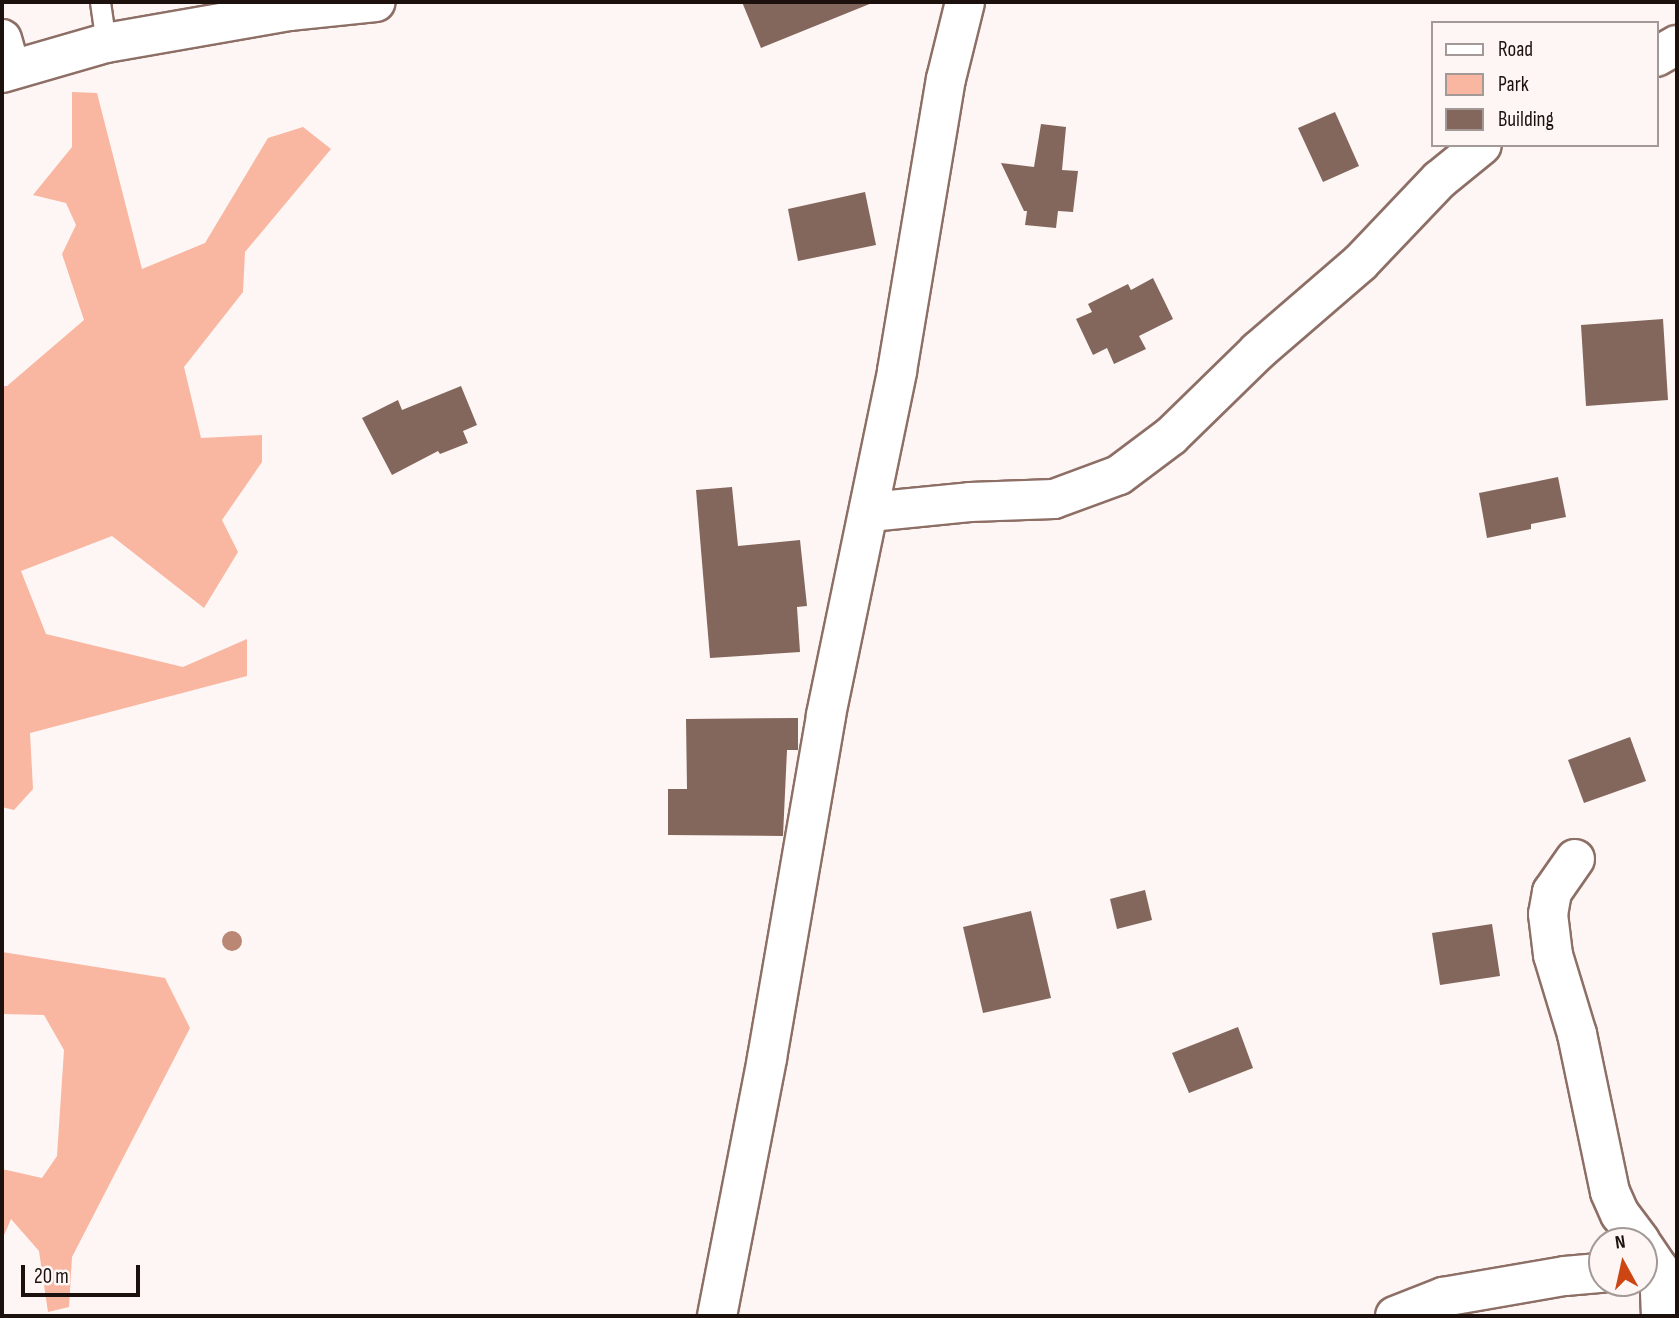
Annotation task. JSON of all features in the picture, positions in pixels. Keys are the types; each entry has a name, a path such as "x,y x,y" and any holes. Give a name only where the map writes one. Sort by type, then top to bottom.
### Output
{"street":[{"path":"5,61 289,11 376,2"},
{"path":"717,1316 767,1058 826,715 897,371 946,79 965,2"},
{"path":"1658,56 1677,45"},
{"path":"870,512 970,502 1054,499 1119,475 1171,436 1258,351 1360,263 1439,180 1480,147"},
{"path":"1575,859 1552,892 1548,914 1553,955 1577,1034 1610,1192 1630,1227"},
{"path":"1395,1316 1443,1297 1588,1274"},
{"path":"1658,1295 1661,1316"}],"lane":[{"path":"100,2 106,43"}],"green space":[{"path":"72,92 97,93 142,269 205,243 268,138 303,127 331,149 245,252 243,292 184,367 201,438 262,435 262,462 222,520 238,552 204,608 112,536 21,571 46,634 183,667 247,639 247,676 30,733 33,789 14,810 2,807 2,386 7,386 84,320 62,254 76,225 66,203 33,195 72,147"},
{"path":"2,952 165,978 190,1028 72,1257 69,1307 48,1312 39,1251 11,1219 2,1240 2,1169 42,1178 57,1156 64,1050 44,1015 2,1014"}],"building":[{"path":"742,2 872,2 872,3 761,48"},
{"path":"1335,112 1359,166 1323,182 1298,128"},
{"path":"1041,124 1066,127 1062,170 1078,171 1073,212 1058,211 1056,228 1025,225 1027,211 1024,211 1001,163 1034,167"},
{"path":"865,192 876,245 798,261 788,209"},
{"path":"1153,278 1173,319 1139,336 1146,349 1114,364 1107,348 1093,355 1076,319 1092,312 1088,304 1128,284 1131,290"},
{"path":"1663,319 1668,400 1586,406 1581,325"},
{"path":"461,386 477,425 463,431 468,443 440,454 438,451 392,475 362,418 398,400 402,410"},
{"path":"1558,477 1566,517 1531,524 1531,529 1487,538 1479,493"},
{"path":"732,487 738,546 800,540 807,606 797,607 800,652 710,658 696,490"},
{"path":"798,718 798,750 787,750 783,836 668,835 668,789 687,789 686,719"},
{"path":"1630,737 1646,781 1584,803 1568,760"},
{"path":"1145,890 1152,920 1117,929 1110,899"},
{"path":"1031,911 1051,998 983,1013 963,927"},
{"path":"1492,924 1500,976 1440,985 1432,933"},
{"path":"1238,1027 1253,1068 1189,1093 1172,1053"}]}
